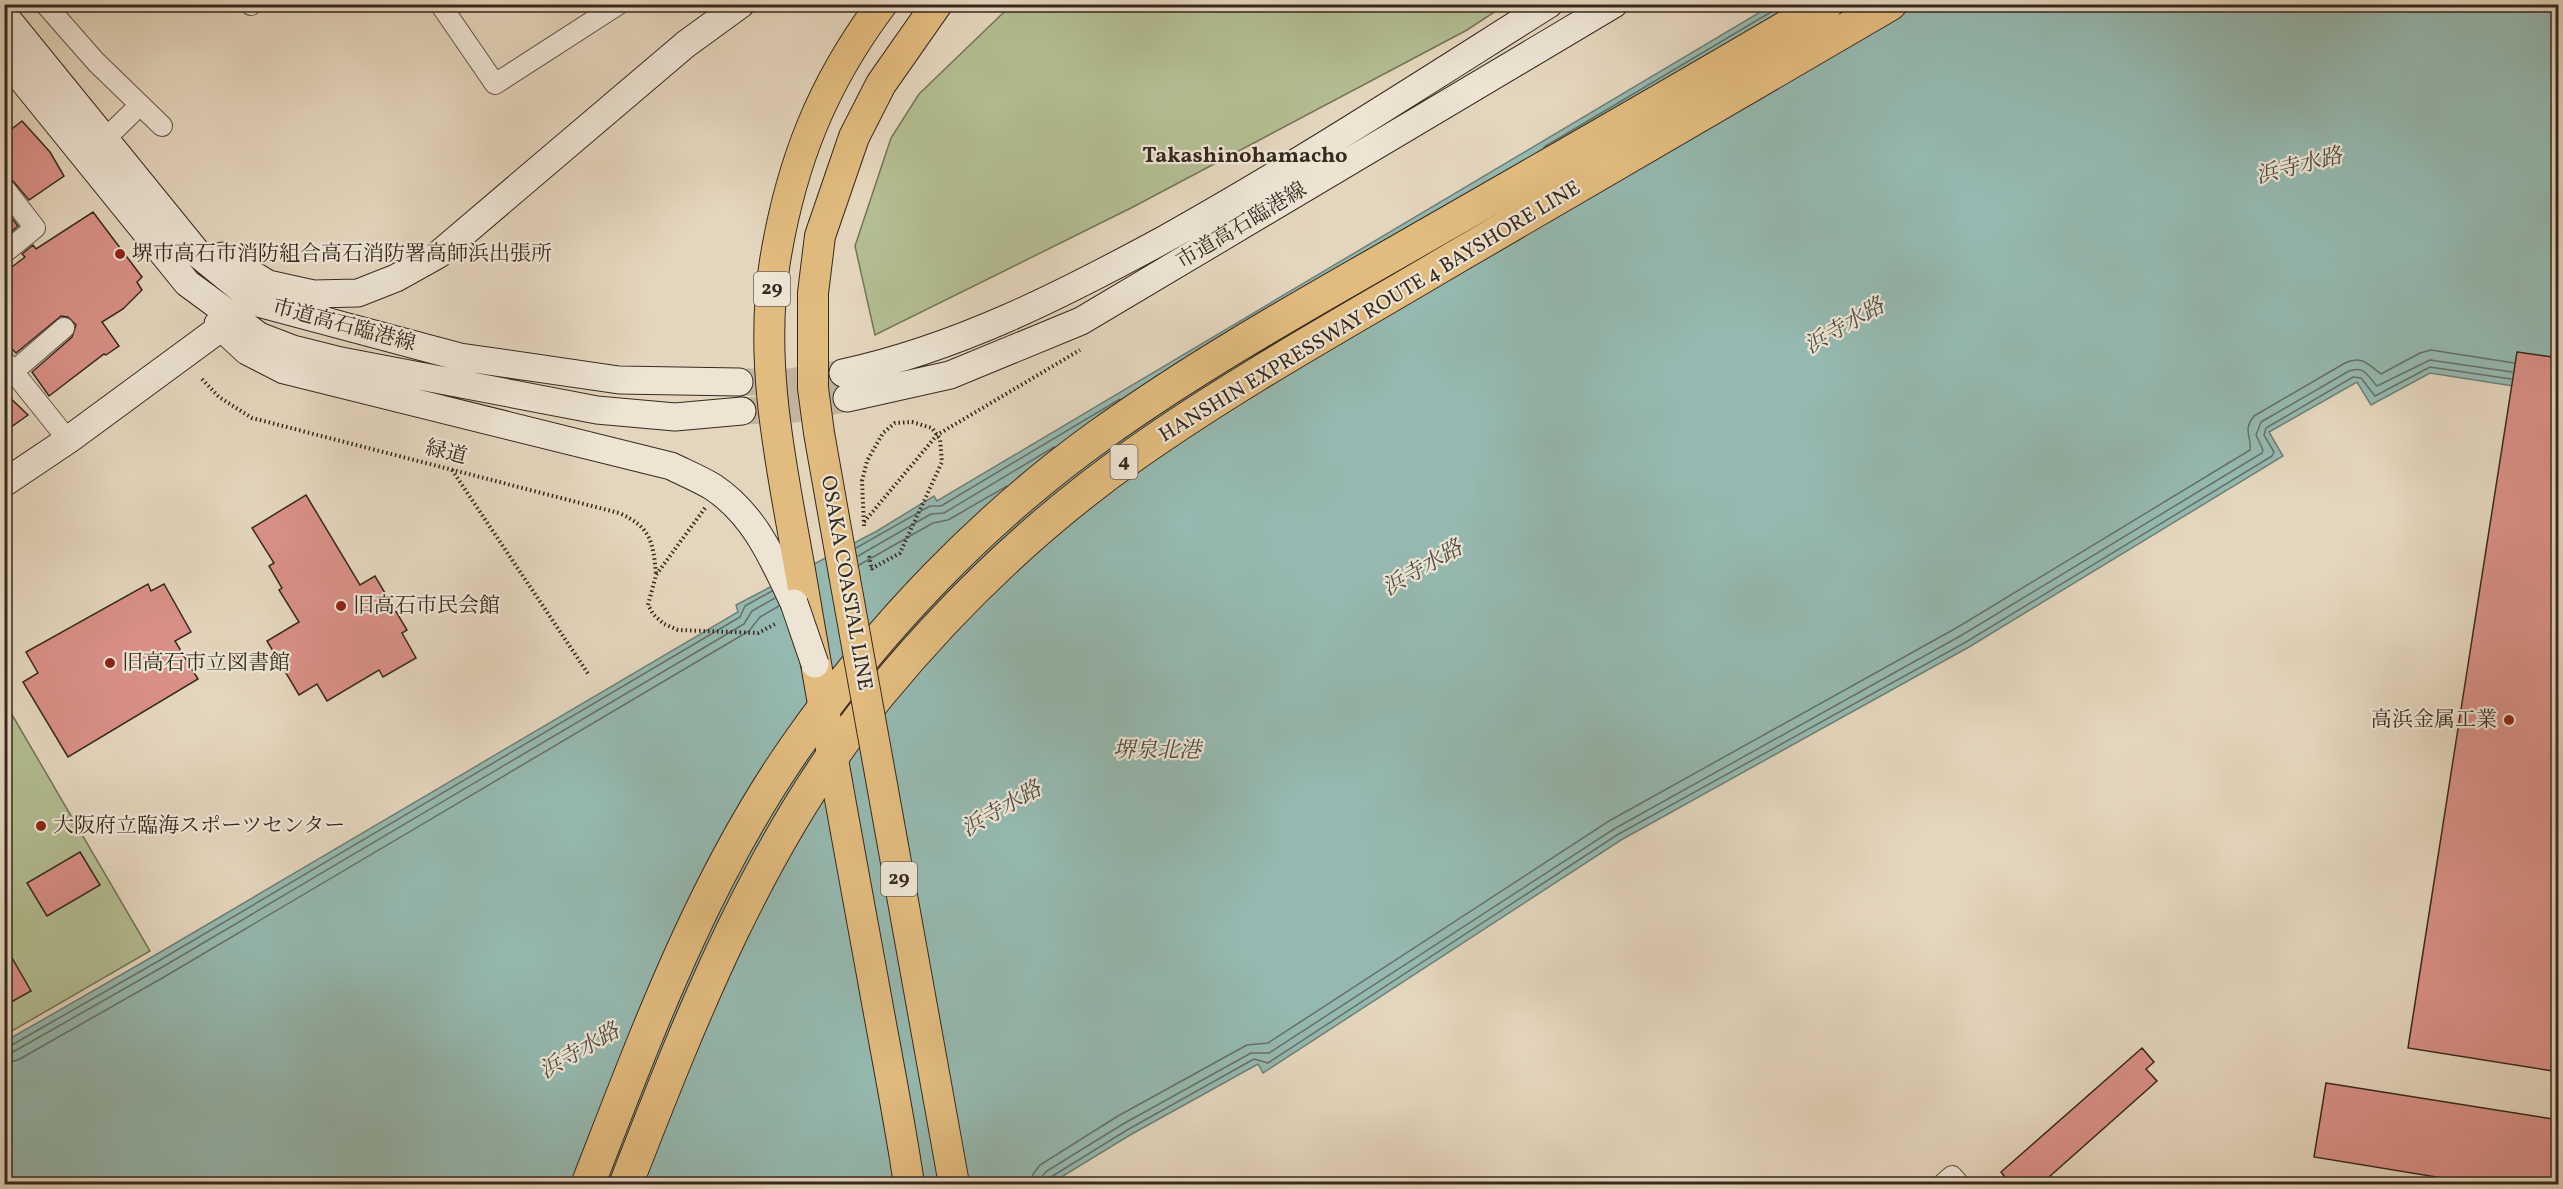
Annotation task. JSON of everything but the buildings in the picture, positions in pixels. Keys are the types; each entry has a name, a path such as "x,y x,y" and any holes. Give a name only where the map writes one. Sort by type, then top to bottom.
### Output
{"highway":[{"name":"HANSHIN EXPRESSWAY ROUTE 4 BAYSHORE LINE","path":"588,1185 668,982 703,903 747,824 796,746 849,676 899,616 956,557 1021,498 1098,436 1185,378 1315,300 1826,4"},
{"name":"HANSHIN EXPRESSWAY ROUTE 4 BAYSHORE LINE","path":"626,1185 702,993 741,910 779,841 826,767 878,695 985,579 1051,520 1122,464 1204,407 1338,326 1890,4"}],"main road":[{"name":"OSAKA COASTAL LINE","path":"882,4 863,30 825,92 800,153 775,262 769,368 799,599 815,664 909,1185"},
{"name":"OSAKA COASTAL LINE","path":"937,4 881,84 854,137 820,236 813,293 813,388 844,574 954,1183"}],"street":[{"path":"45,4 96,62 162,126"},
{"path":"440,4 495,84 619,4"},
{"path":"140,105 105,139 220,254 268,284 313,294 358,293 396,278 439,254 686,44 741,4"},
{"name":"市道高石臨港線","path":"1549,4 1237,199 1074,289 962,338 875,366 845,386 950,375 1081,321 1614,4"},
{"name":"市道高石臨港線","path":"4,15 199,255 258,303 460,357 619,380 739,382"},
{"path":"4,57 187,283 227,323 247,351 284,370 671,466 711,486 739,508 767,546 799,599"},
{"path":"4,188 36,228 4,253"},
{"path":"4,483 68,440 227,323 258,303"},
{"name":"市道高石臨港線","path":"227,323 303,351 341,361 585,407 675,417 742,411"},
{"path":"64,328 7,365 68,440"},
{"path":"1942,1185 1952,1176 1959,1185"}],"path":[{"name":"緑道","path":"202,379 219,397 252,418 619,513 636,520 654,549 656,575"},
{"path":"863,523 938,437 932,428 912,422 895,423 883,434 875,446 867,460 862,482 863,523 865,534"},
{"path":"452,470 589,675"},
{"path":"678,630 664,624 653,614 648,605 656,575 705,508"},
{"path":"867,545 869,556"}],"green space":[{"path":"1014,5 1505,5 1467,30 1131,208 875,335 855,246 891,138 919,94"},
{"name":"大阪府立臨海スポーツセンター","path":"4,701 150,951 5,1035 4,1035"}],"water":[{"name":"堺泉北港","path":"1772,5 2558,5 2558,393 2430,373 2371,405 2357,382 2269,432 2283,456 1969,647 1621,840 1263,1073 1258,1064 1130,1135 1050,1184 5,1184 4,1042 738,612 736,605 877,531 934,496 937,501"}],"tunnel":[{"path":"739,382 790,382 843,373"},
{"path":"742,411 794,409 847,398"}],"place":[{"name":"堺市高石市消防組合高石消防署高師浜出張所","path":"120,254"},
{"name":"旧高石市民会館","path":"341,606"},
{"name":"旧高石市立図書館","path":"110,663"},
{"name":"高浜金属工業","path":"2509,720"},
{"name":"大阪府立臨海スポーツセンター","path":"41,826"}],"district":[{"name":"Takashinohamacho","path":"1245,156"}],"water label":[{"name":"浜寺水路","path":"2299,167"},
{"name":"浜寺水路","path":"1845,327"},
{"name":"浜寺水路","path":"1423,569"},
{"name":"浜寺水路","path":"1002,810"},
{"name":"浜寺水路","path":"580,1052"}]}
